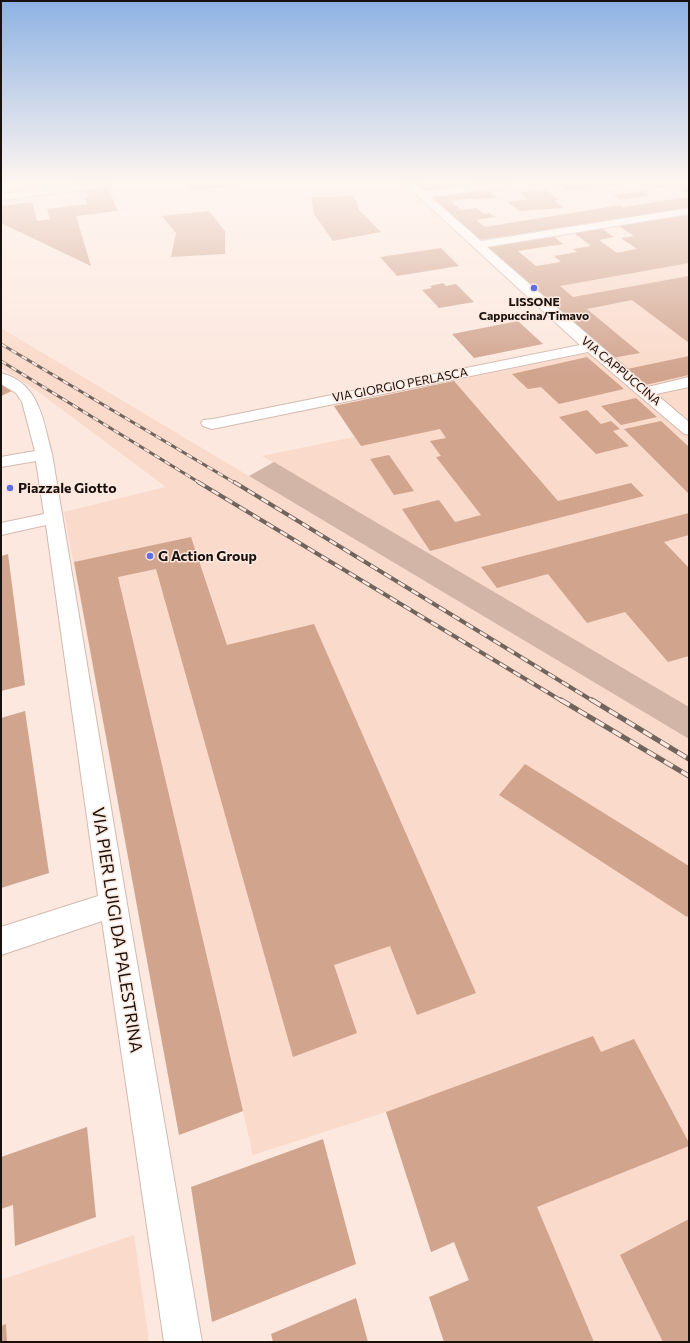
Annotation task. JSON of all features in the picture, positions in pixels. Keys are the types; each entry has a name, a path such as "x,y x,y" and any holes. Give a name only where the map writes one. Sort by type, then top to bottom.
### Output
{"street":[{"name":"VIA CAPPUCCINA","path":"481,247 591,347 646,392 689,430"},
{"name":"VIA GIORGIO PERLASCA","path":"209,423 212,424 591,347"},
{"path":"1,378 21,390 30,402 44,454 52,518 1,529"},
{"path":"646,392 689,382"},
{"path":"3,462 44,454"},
{"name":"VIA PIER LUIGI DA PALESTRINA","path":"52,518 183,1342"},
{"path":"1,941 113,904"}],"shaded area":[{"path":"649,247 689,247 689,707 262,456 354,437 334,406 602,350 511,270"},
{"path":"1,328 689,739 689,1342 490,1342 454,1242 431,1252 386,1112 253,1155 243,1111 179,1135 64,512 166,487 33,388 1,368"},
{"path":"274,462 689,707 689,739 249,476"},
{"path":"134,1235 149,1342 1,1342 1,1280"}],"building":[{"path":"51,247 85,247 91,266"},
{"path":"173,247 225,247 225,254 171,257"},
{"path":"484,247 546,247 518,251 536,266 561,262 554,256 577,252 573,249 587,247 608,247 617,253 637,249 634,247 689,247 689,263 560,286 573,297 689,276 689,343 632,300 587,309 640,353 612,358"},
{"path":"441,248 459,266 397,276 380,257"},
{"path":"443,283 446,286 456,284 474,302 439,308 422,290 432,288 430,286"},
{"path":"518,321 543,344 474,358 452,334"},
{"path":"689,356 689,375 645,385 627,369"},
{"path":"587,357 624,389 559,404 541,387 528,389 512,374"},
{"path":"454,381 558,501 631,483 644,496 430,551 402,509 439,500 455,522 481,515 436,457 441,456 430,441 446,438 440,429 361,446 334,406"},
{"path":"1,384 12,391 1,396"},
{"path":"636,398 657,417 621,425 601,406"},
{"path":"587,410 601,424 611,421 620,429 613,431 629,446 596,454 559,417"},
{"path":"661,421 689,447 689,494 624,429"},
{"path":"389,455 414,491 394,495 370,459"},
{"path":"689,513 689,535 664,542 689,568 689,656 668,662 625,612 587,623 548,574 497,588 481,567"},
{"path":"191,537 227,645 314,624 476,993 417,1015 390,946 334,965 357,1033 293,1057 156,569 118,577 243,1111 179,1135 74,562"},
{"path":"8,554 25,685 1,691 1,556"},
{"path":"25,711 49,873 1,888 1,718"},
{"path":"525,764 689,866 689,914 687,917 499,795"},
{"path":"593,1036 601,1052 634,1039 689,1143 689,1146 537,1207 594,1342 444,1342 429,1297 469,1280 454,1242 431,1252 386,1112"},
{"path":"87,1127 96,1217 15,1246 13,1205 1,1209 1,1157"},
{"path":"323,1139 356,1264 212,1322 191,1187"},
{"path":"689,1219 689,1342 663,1342 620,1255"},
{"path":"356,1298 368,1342 273,1342 271,1334"},
{"path":"6,1324 7,1342 1,1342 1,1326"}],"railway":[{"path":"1,344 235,483"},
{"path":"1,361 200,483"},
{"path":"198,482 562,701"},
{"path":"234,482 593,701"},
{"path":"561,700 689,776"},
{"path":"592,700 689,759"}],"place":[{"name":"LISSONE Cappuccina/Timavo","path":"534,288"},
{"name":"Piazzale Giotto","path":"10,488"},
{"name":"G Action Group","path":"150,556"}]}
